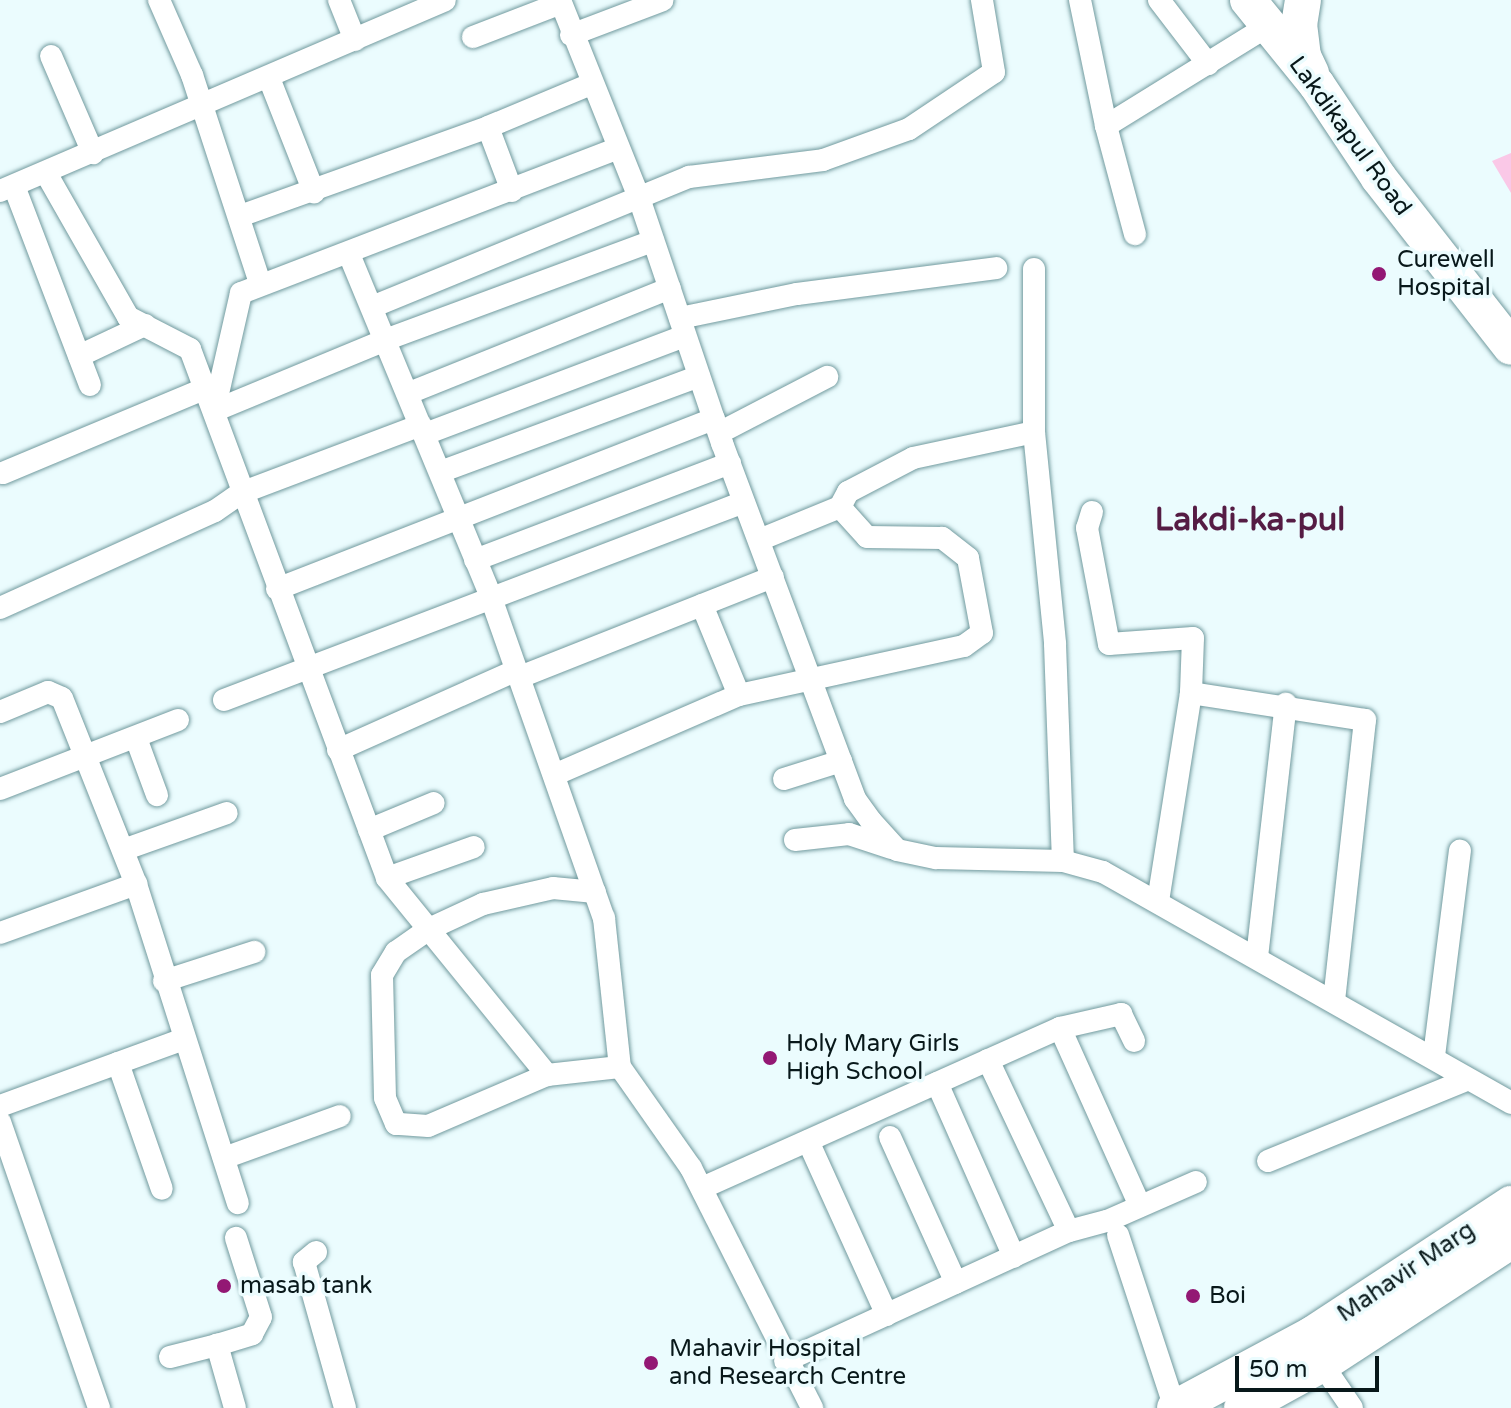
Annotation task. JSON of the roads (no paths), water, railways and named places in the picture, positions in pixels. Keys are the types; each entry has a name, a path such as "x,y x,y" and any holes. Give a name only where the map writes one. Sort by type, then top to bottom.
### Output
{"highway":[{"path":"1303,0 1299,24 1303,56 1317,85"},
{"name":"Lakdikapul Road","path":"1257,13 1317,85 1379,178 1511,347"},
{"name":"Mahavir Marg","path":"1257,1388 1511,1204"},
{"name":"Mahavir Marg","path":"1175,1408 1257,1388 1322,1364 1510,1243"}],"street":[{"path":"159,0 203,107 260,283"},
{"path":"339,0 355,40"},
{"path":"90,385 7,189 355,40 401,8 445,0"},
{"path":"571,35 663,0"},
{"path":"372,307 639,198 718,171 823,160 909,129 994,72 982,0"},
{"path":"1080,0 1106,126 1135,234"},
{"path":"1159,0 1208,64"},
{"path":"473,37 560,2 639,198 744,502 812,677 855,799 897,850"},
{"path":"1106,126 1208,64 1257,13"},
{"path":"51,56 93,153"},
{"path":"269,78 314,192"},
{"path":"240,216 314,192 488,127 591,84"},
{"path":"488,127 512,191"},
{"path":"214,411 241,293 260,283 349,254 618,148"},
{"path":"46,173 112,296 128,317 190,349 306,670 387,878 547,1075"},
{"path":"214,411 385,340 653,241"},
{"path":"349,254 490,595 604,918 620,1067 702,1188 805,1403"},
{"path":"0,608 215,511 241,493 423,429 682,327 797,294 996,268"},
{"path":"1034,269 1034,432 1055,644 1063,861"},
{"path":"409,393 670,288"},
{"path":"79,356 145,325"},
{"path":"440,472 699,376"},
{"path":"277,589 457,515 717,426 827,377"},
{"path":"3,473 204,389"},
{"path":"759,540 840,507 848,492 913,458 1034,432"},
{"path":"475,560 730,463"},
{"path":"224,700 490,595 744,502"},
{"path":"554,775 739,695 964,646 975,641 983,625 968,558 942,538 867,537 840,507"},
{"path":"1092,512 1087,528 1109,644 1193,638 1191,693 1158,901"},
{"path":"338,750 518,673 773,577"},
{"path":"702,605 739,695"},
{"path":"1191,693 1286,704 1365,720 1334,1001"},
{"path":"0,712 39,695 59,694 136,884 164,981 238,1203"},
{"path":"1257,957 1286,704"},
{"path":"0,789 178,720"},
{"path":"136,738 157,795"},
{"path":"784,779 841,761"},
{"path":"369,830 434,803"},
{"path":"123,850 227,813"},
{"path":"795,840 849,834 897,850 936,858 1063,861 1103,872 1434,1056 1466,1080 1511,1103"},
{"path":"387,878 474,847"},
{"path":"1434,1056 1460,851"},
{"path":"0,933 136,884"},
{"path":"595,892 553,888 525,892 429,929 387,960 382,975 385,1098 390,1118 401,1125 428,1126 547,1075 620,1067"},
{"path":"164,981 254,952"},
{"path":"702,1188 1060,1028 1121,1014 1134,1041"},
{"path":"1060,1028 1140,1206"},
{"path":"0,1106 184,1039"},
{"path":"988,1060 1069,1231"},
{"path":"118,1063 162,1189"},
{"path":"1268,1161 1466,1080"},
{"path":"937,1083 1014,1257"},
{"path":"224,1158 340,1116"},
{"path":"0,1122 99,1408"},
{"path":"890,1137 956,1283"},
{"path":"808,1141 887,1315"},
{"path":"785,1361 1069,1231 1196,1182"},
{"path":"1118,1235 1175,1408"},
{"path":"170,1357 252,1334 260,1324 236,1238"},
{"path":"316,1252 304,1262 345,1408"},
{"path":"217,1345 235,1408"},
{"path":"1322,1364 1352,1408"}],"place":[{"name":"Curewell Hospital","path":"1379,274"},
{"name":"Holy Mary Girls High School","path":"770,1058"},
{"name":"masab tank","path":"224,1286"},
{"name":"Boi","path":"1193,1296"},
{"name":"Mahavir Hospital and Research Centre","path":"651,1363"}],"district":[{"name":"Lakdi-ka-pul","path":"1250,520"}]}
